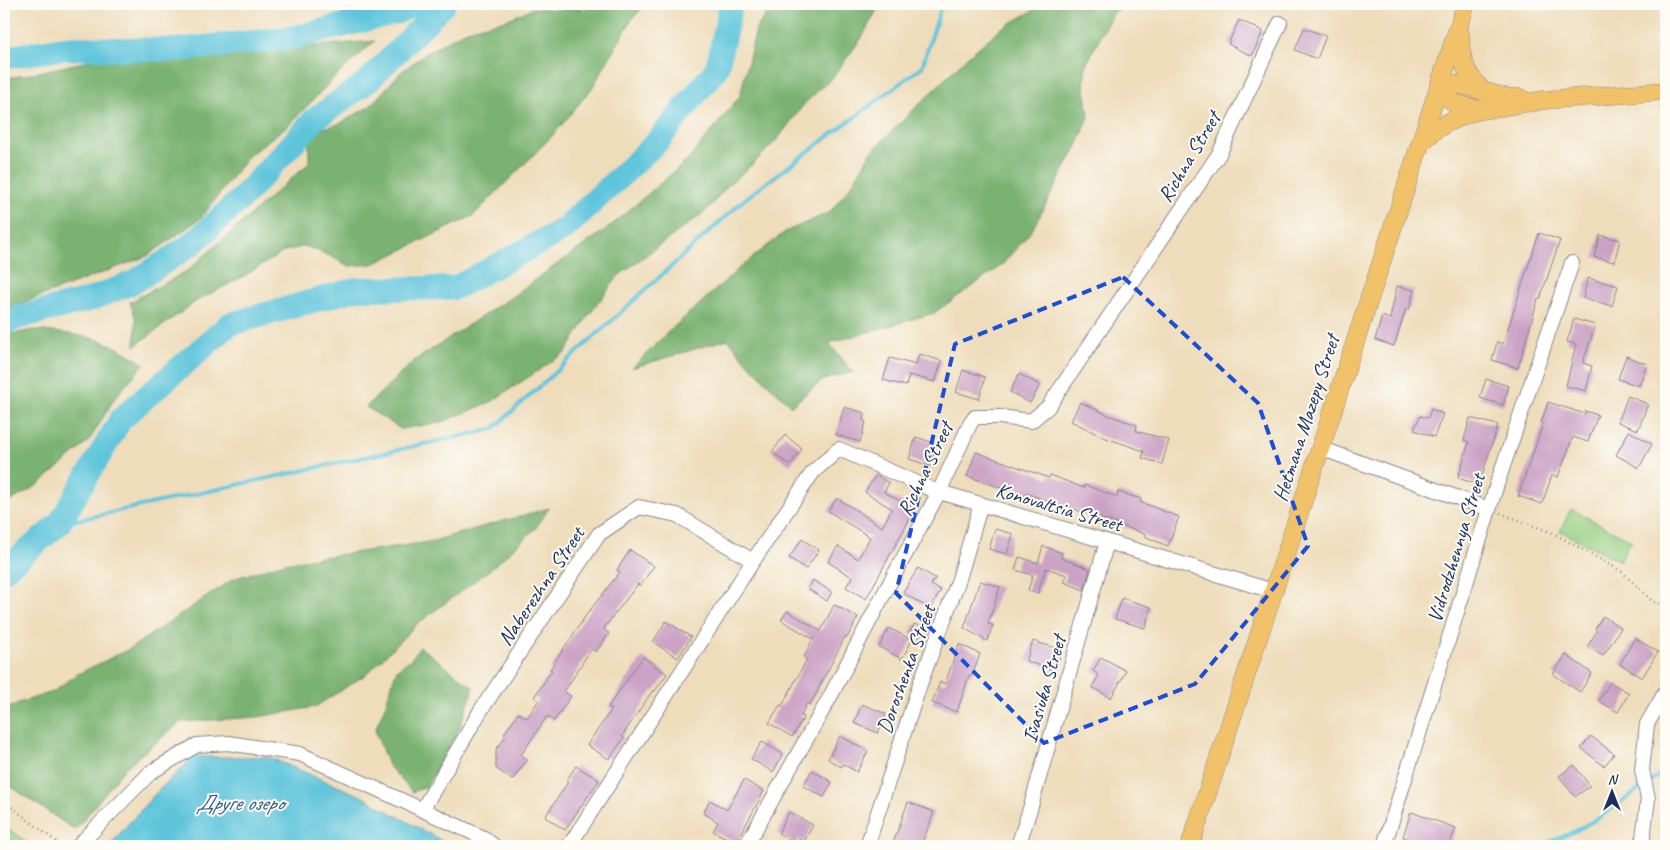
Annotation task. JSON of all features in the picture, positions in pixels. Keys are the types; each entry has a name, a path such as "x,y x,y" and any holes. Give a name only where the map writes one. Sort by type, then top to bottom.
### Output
{"main road":[{"name":"Hetmana Mazepy Street","path":"1190,846 1463,12"},
{"path":"1463,12 1462,60 1468,74 1482,90"},
{"path":"1481,110 1456,104 1443,94 1439,86 1458,84 1503,96 1544,100"},
{"path":"1419,145 1449,121 1481,110 1544,100 1666,91"}],"street":[{"name":"Richna Street","path":"746,846 830,697 939,492 959,445 975,416 1031,421 1048,407 1219,154 1280,22"},
{"name":"Vidrodzhennya Street","path":"1384,846 1489,509 1572,263"},
{"path":"1320,448 1489,509"},
{"name":"Konovaltsia Street","path":"753,561 813,472 838,449 939,492 1273,591"},
{"name":"Doroshenka Street","path":"867,846 920,684 959,579 981,504"},
{"name":"Naberezhna Street","path":"422,810 481,710 599,534 639,507 677,515 753,561"},
{"name":"Ivasiuka Street","path":"1018,846 1107,542"},
{"path":"569,846 753,561"},
{"path":"1642,846 1648,799 1642,770 1647,724 1666,691"},
{"path":"78,846 151,772 197,745 228,743 300,754 484,838 494,846"}],"path":[{"path":"1489,509 1553,533 1622,572 1652,601 1666,606"},
{"path":"4,800 59,844"}],"highlighted area":[{"path":"1123,277 1258,403 1308,546 1195,684 1044,743 896,593 955,344"}],"green space":[{"path":"618,4 646,4 632,19 592,88 554,134 473,216 373,264 349,266 305,246 285,251 244,276 195,302 135,346 136,320 130,302 187,271 309,163 309,132 339,124 370,106 400,73 426,53 467,30 506,20 533,8 562,10"},
{"path":"773,4 880,4 861,39 831,79 804,104 777,140 728,185 707,210 618,276 587,318 566,352 491,402 442,422 401,429 366,407 414,361 507,300 608,228 689,159 740,96 756,29"},
{"path":"1045,4 1136,4 1113,12 1086,65 1084,82 1089,117 1078,144 1032,230 1001,266 934,313 829,343 853,372 823,380 791,406 754,370 728,339 632,368 666,334 742,266 785,232 830,212 851,186 871,152 968,56 1002,28"},
{"path":"375,41 333,79 292,122 248,156 201,218 147,256 4,310 4,78 102,58 152,54 216,54"},
{"path":"32,330 91,338 117,347 144,364 114,399 89,441 38,485 4,505 4,336"},
{"path":"549,508 535,529 487,572 417,624 368,673 315,707 257,717 181,722 126,767 75,830 4,782 4,710 18,703 53,692 78,674 131,648 233,579 288,562 429,542"},
{"path":"1571,509 1632,541 1620,561 1560,531"},
{"path":"420,647 474,688 458,731 426,787 412,792 388,765 375,730 386,704 396,671 412,658"},
{"path":"4,826 32,846 4,846"}],"water":[{"name":"Друге озеро","path":"194,757 268,757 361,796 451,846 109,846 156,793"}],"building":[{"path":"1239,20 1263,31 1252,56 1228,44"},
{"path":"1304,28 1326,36 1317,59 1295,50"},
{"path":"1539,233 1560,240 1540,299 1538,299 1518,368 1492,360 1497,342 1503,344"},
{"path":"1600,235 1620,240 1614,262 1594,257"},
{"path":"1588,278 1618,286 1612,306 1583,298"},
{"path":"1397,286 1414,290 1409,310 1406,309 1394,346 1375,340 1382,316 1390,319"},
{"path":"1574,319 1595,325 1583,363 1592,366 1586,391 1566,386 1576,344 1567,342"},
{"path":"919,354 942,361 935,382 909,375 906,386 883,380 890,358 916,365"},
{"path":"1626,356 1647,364 1639,386 1618,379"},
{"path":"963,370 985,377 979,399 956,392"},
{"path":"1019,374 1040,385 1030,403 1010,392"},
{"path":"1486,379 1509,386 1503,405 1480,398"},
{"path":"1628,396 1648,404 1638,430 1618,422"},
{"path":"1080,402 1108,415 1137,425 1136,431 1169,440 1162,464 1142,458 1144,451 1103,437 1071,421"},
{"path":"1548,402 1585,414 1585,411 1598,415 1588,442 1573,437 1558,477 1552,475 1542,504 1518,496 1543,424 1541,423"},
{"path":"844,407 865,413 863,421 866,422 860,442 836,435"},
{"path":"1431,409 1443,414 1434,437 1414,430 1420,416 1428,418"},
{"path":"1470,418 1498,425 1479,485 1458,478 1469,442 1464,440"},
{"path":"1629,431 1652,444 1639,468 1616,455"},
{"path":"785,435 802,449 790,465 772,452"},
{"path":"916,437 937,444 930,466 909,459"},
{"path":"976,452 1049,478 1050,475 1084,488 1085,485 1117,497 1118,492 1141,499 1140,502 1179,517 1168,546 1144,536 1145,534 1063,505 1062,507 1026,493 1025,496 967,476"},
{"path":"876,475 889,483 884,492 915,509 866,599 846,587 852,577 828,562 838,546 858,559 870,537 828,511 837,498 882,527 892,509 865,492"},
{"path":"995,529 1013,534 1007,554 989,549"},
{"path":"802,539 819,550 806,569 789,558"},
{"path":"1043,546 1062,553 1061,558 1090,569 1084,590 1064,582 1067,575 1046,568 1038,593 1028,590 1033,575 1015,570 1019,557 1038,563"},
{"path":"630,550 654,566 640,586 638,584 604,628 609,633 596,652 591,649 564,692 571,696 554,721 547,716 521,755 527,760 512,780 496,768 496,750 506,736 504,734 518,713 527,718 539,700 534,697 552,670 550,669 587,614 620,572 617,570"},
{"path":"918,568 935,578 931,585 941,590 930,609 903,593"},
{"path":"813,580 832,592 827,601 808,589"},
{"path":"980,581 1000,587 988,624 993,625 987,641 964,628"},
{"path":"1122,598 1151,607 1145,628 1115,619"},
{"path":"834,605 858,617 847,638 845,637 810,705 807,703 801,716 804,717 792,737 769,723 780,705 782,706 807,659 804,657 813,639 781,620 787,611 821,631"},
{"path":"1603,616 1621,628 1603,656 1587,647 1597,631 1595,629"},
{"path":"666,621 691,637 678,658 653,642"},
{"path":"914,624 930,630 925,640 910,633"},
{"path":"889,628 912,640 902,659 879,647"},
{"path":"1635,638 1658,652 1642,678 1620,664"},
{"path":"1033,641 1062,650 1055,671 1026,661"},
{"path":"959,644 980,654 972,676 969,675 957,712 932,703 940,682 945,684"},
{"path":"1566,655 1592,673 1580,692 1553,674"},
{"path":"643,657 667,674 654,692 653,690 609,759 587,745 612,709 608,707"},
{"path":"1101,657 1126,671 1111,698 1092,687 1099,675 1093,671"},
{"path":"1610,682 1629,693 1618,712 1599,701"},
{"path":"862,704 886,714 878,733 854,723"},
{"path":"840,736 868,751 857,772 843,764 841,767 828,759"},
{"path":"1591,736 1614,754 1604,766 1581,748"},
{"path":"762,742 783,754 773,772 751,759"},
{"path":"1574,765 1590,786 1575,797 1559,776"},
{"path":"576,766 599,780 565,830 545,817"},
{"path":"812,770 832,782 824,797 803,786"},
{"path":"744,780 764,791 736,843 713,831 718,822 703,813 710,800 727,810"},
{"path":"908,802 934,812 921,846 892,846"},
{"path":"789,812 813,825 804,842 799,839 796,844 778,833"},
{"path":"1411,812 1456,828 1449,846 1430,846 1403,837"}],"waterway":[{"path":"4,58 64,48 175,50 292,38 398,12 414,4"},
{"path":"4,324 19,317 89,300 134,282 192,244 243,197 314,120 368,81 444,4"},
{"path":"4,570 59,524 121,419 230,324 356,289 455,288 564,229 657,142 717,68 731,4"},
{"path":"59,524 493,429 746,198 922,67 942,4"},
{"path":"1648,783 1666,770"},
{"path":"1533,846 1562,837 1576,830 1618,805 1642,787"}]}
